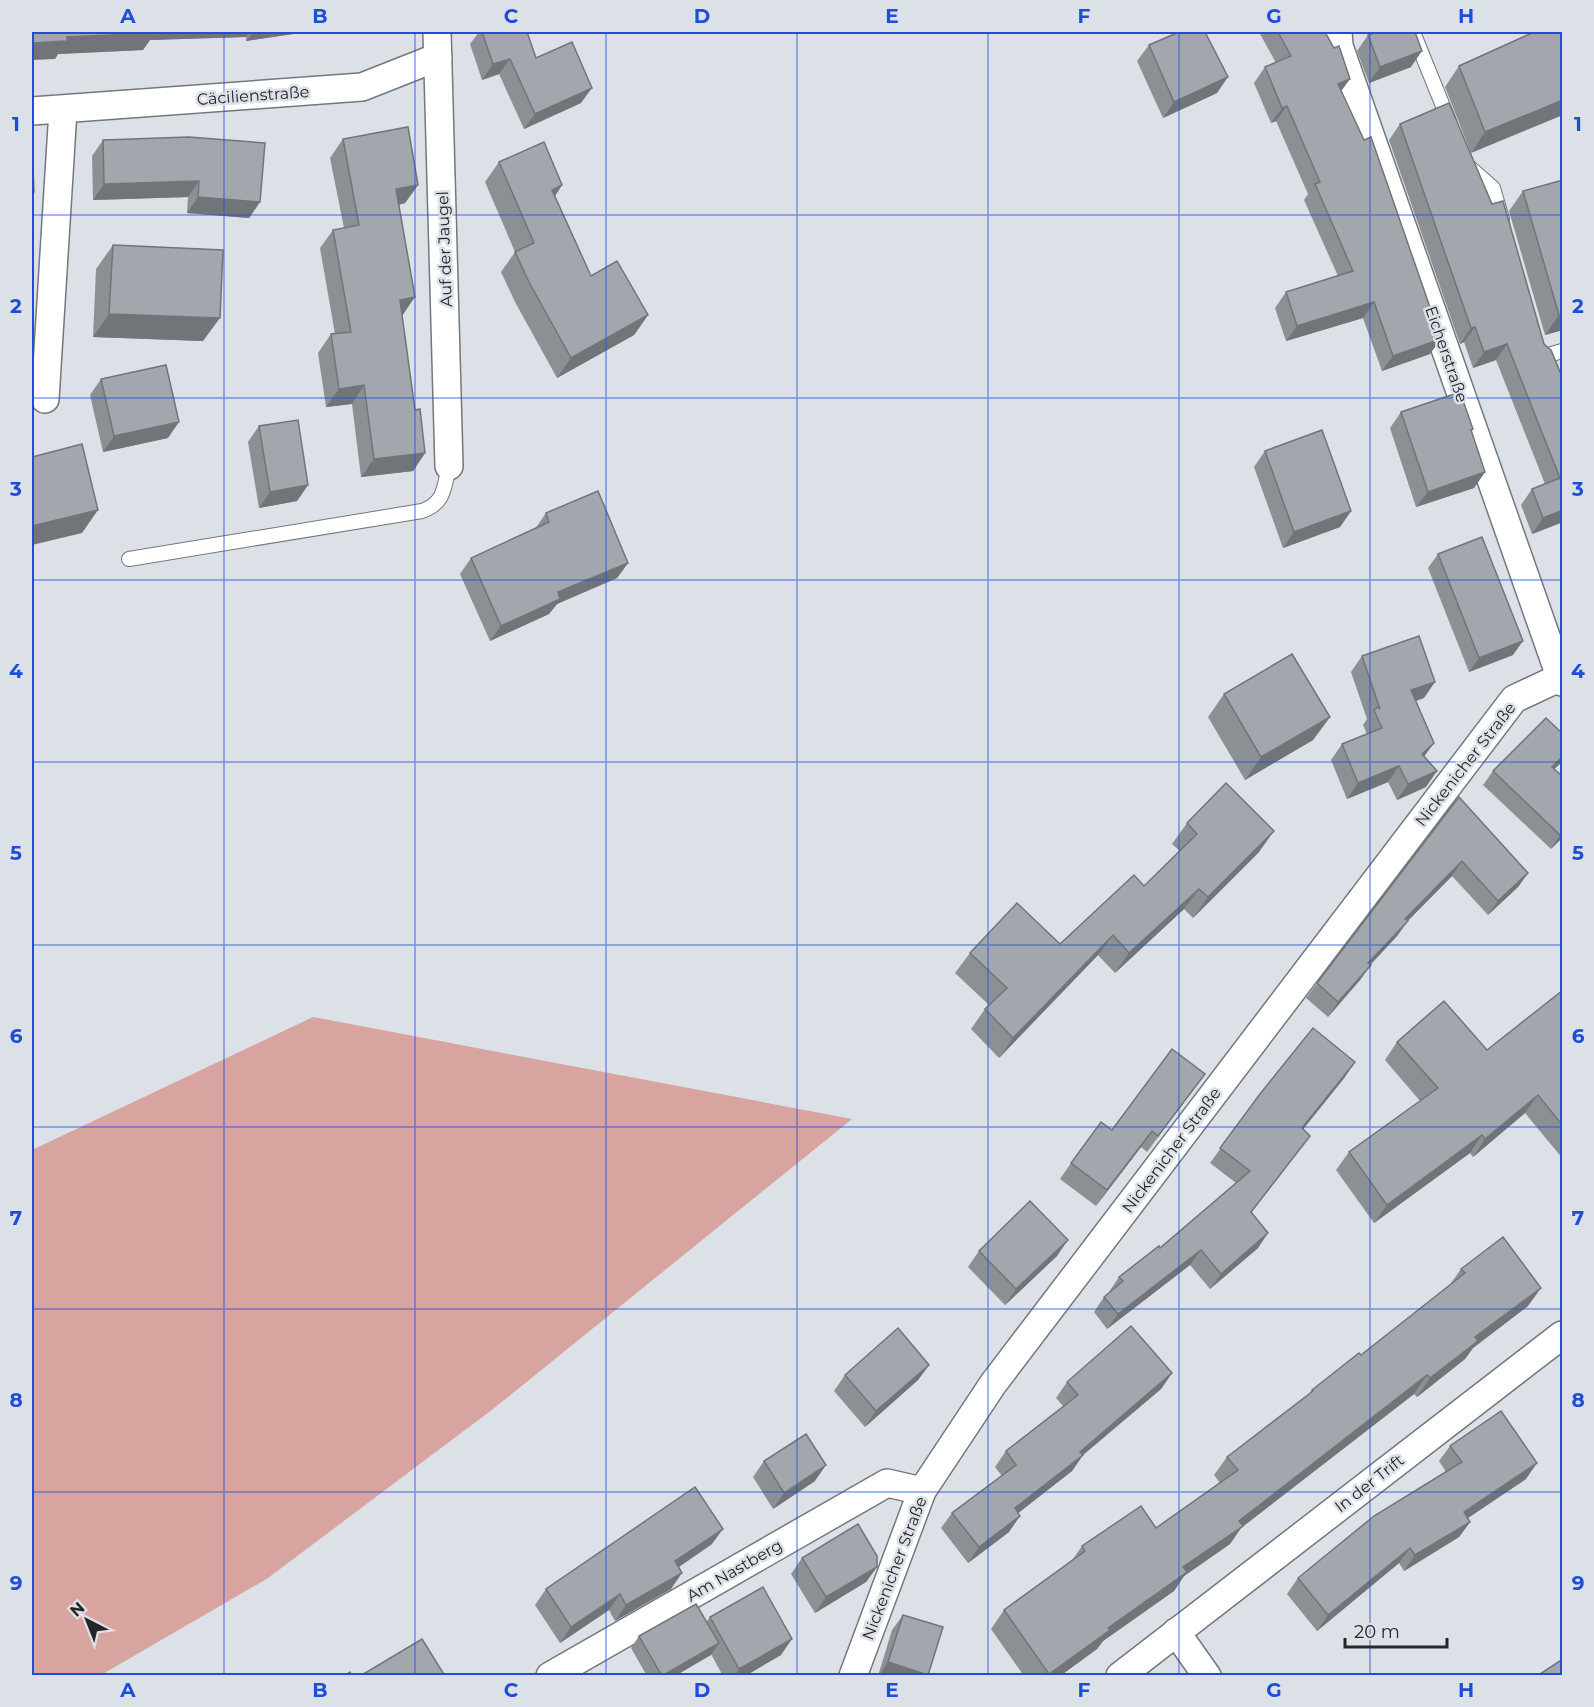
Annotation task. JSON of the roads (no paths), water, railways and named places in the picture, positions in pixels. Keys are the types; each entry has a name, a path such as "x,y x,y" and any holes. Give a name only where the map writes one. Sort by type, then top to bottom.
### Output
{"street":[{"name":"Eicherstraße","path":"1338,32 1339,46 1562,679"},
{"name":"Cäcilienstraße","path":"32,111 362,87 438,44"},
{"name":"Auf der Jaugel","path":"438,44 449,466"},
{"path":"45,399 63,110"},
{"name":"Nickenicher Straße","path":"853,1676 922,1491 993,1384 1514,699 1562,679"},
{"name":"In der Trift","path":"1120,1676 1563,1335"},
{"name":"Am Nastberg","path":"550,1676 887,1483 922,1491"},
{"path":"1176,1632 1207,1676"}],"lane":[{"path":"1413,32 1452,131"},
{"path":"1461,153 1466,164 1493,188 1506,234"},
{"path":"1536,335 1542,357 1563,351"},
{"path":"129,560 422,511 434,507 442,496 449,466"}]}
